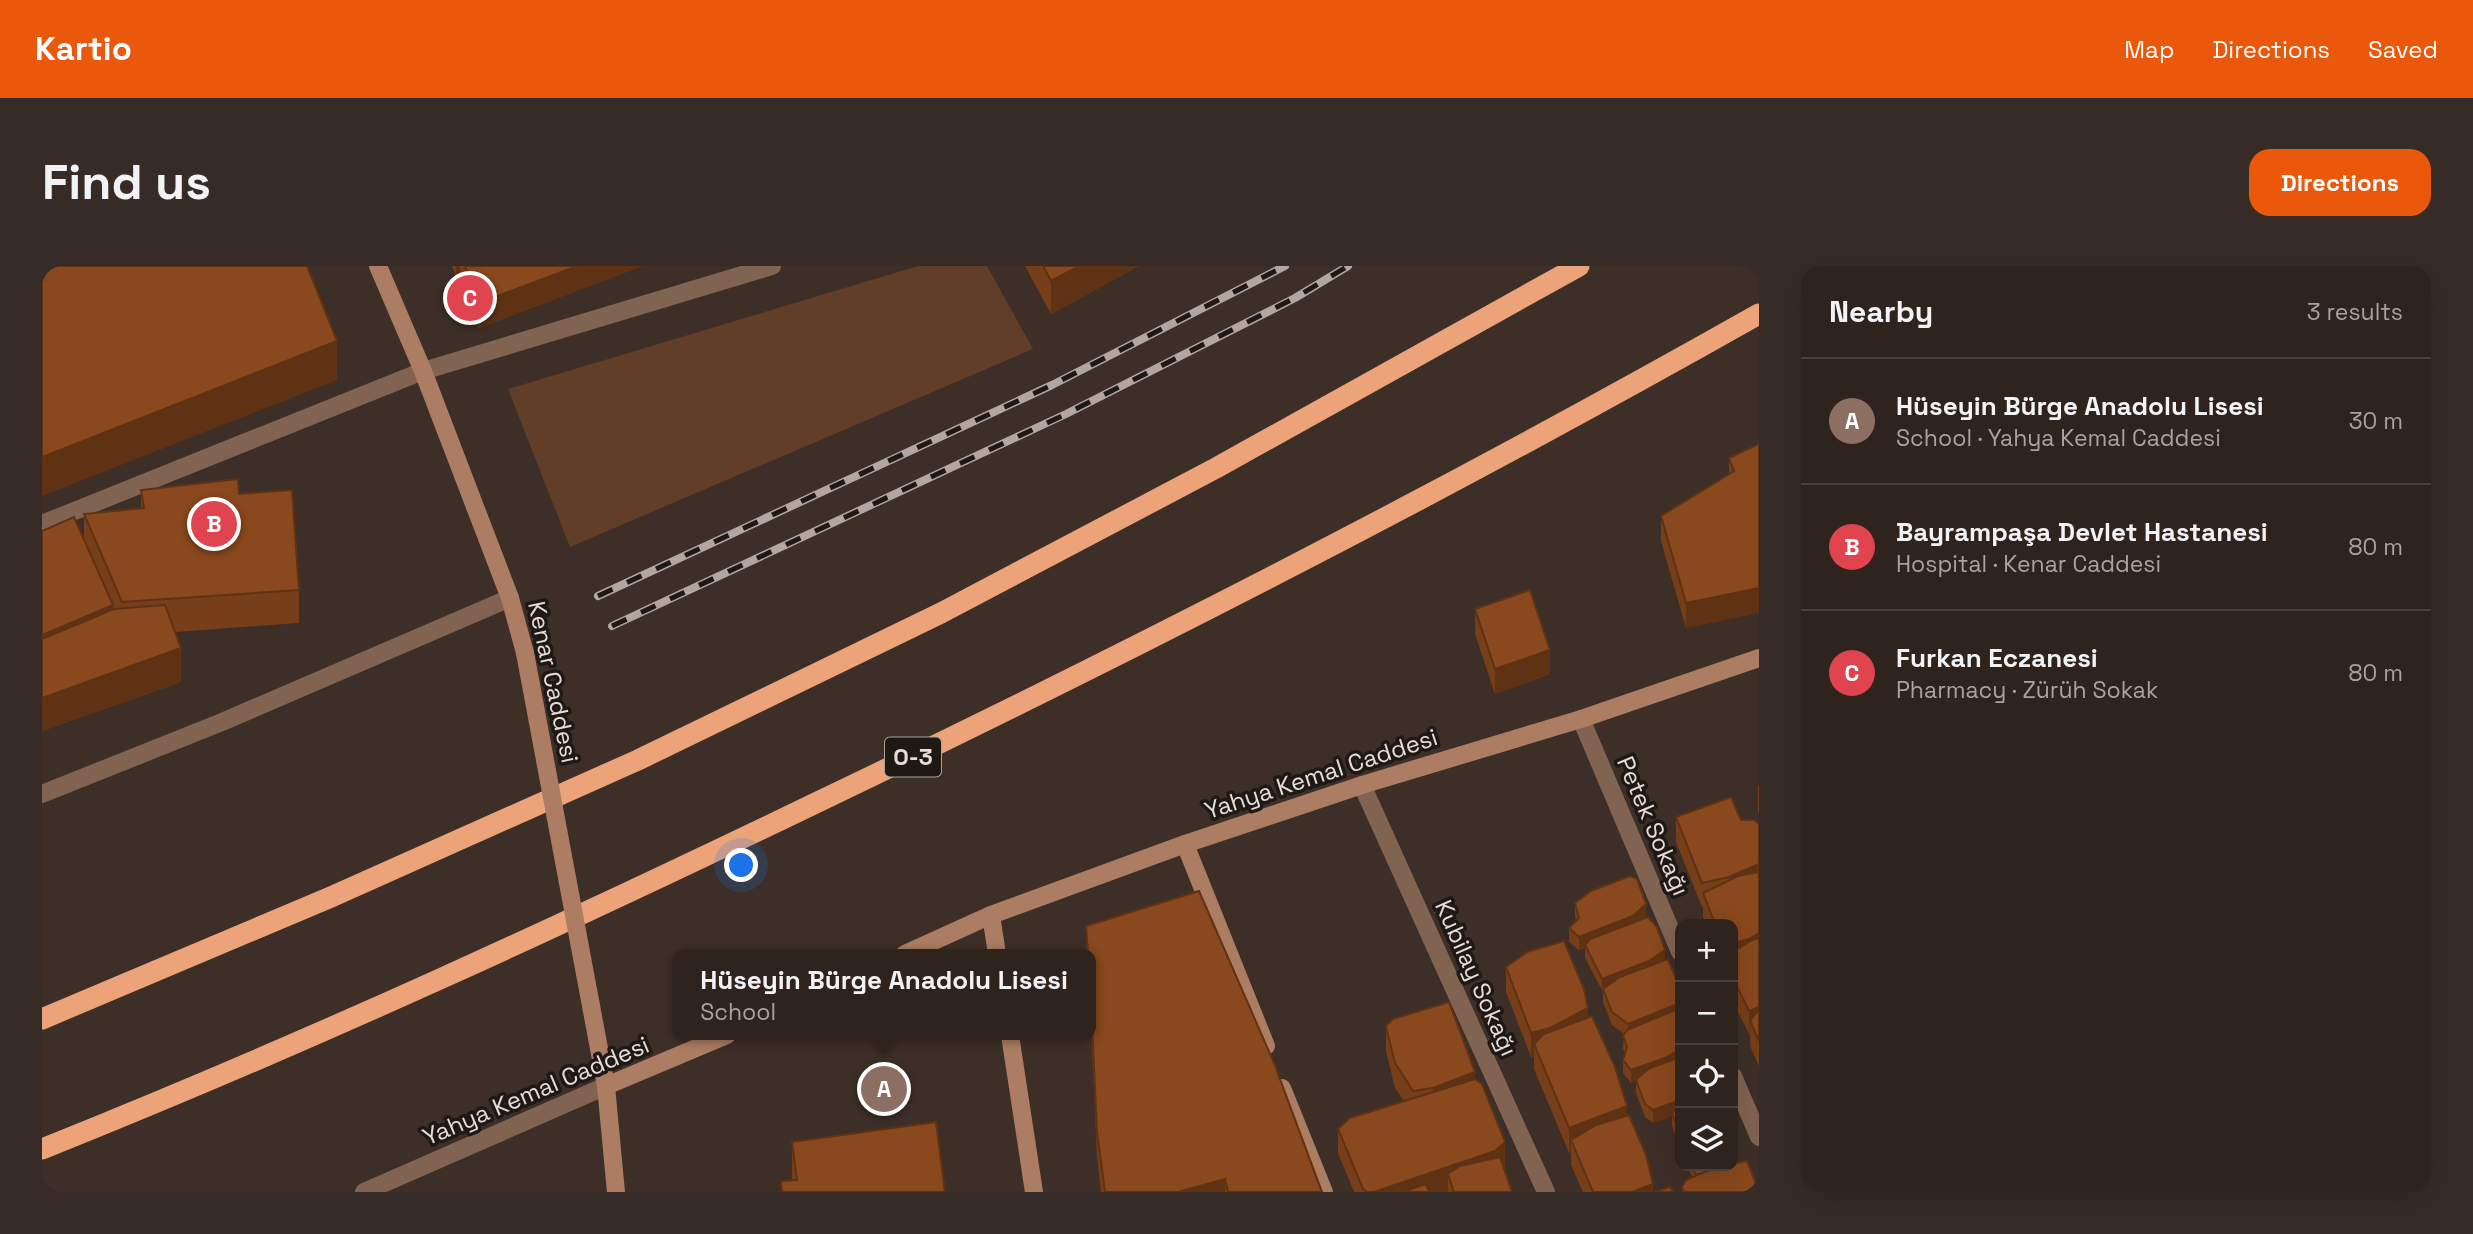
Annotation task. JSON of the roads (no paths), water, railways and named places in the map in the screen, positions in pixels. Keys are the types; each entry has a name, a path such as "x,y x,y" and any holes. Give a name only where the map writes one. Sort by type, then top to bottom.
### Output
{"highway":[{"path":"42,1019 331,897 638,760 941,613 1216,468 1578,266"},
{"name":"O-3","path":"42,1149 182,1093 425,987 645,886 985,722 1334,545 1610,398 1759,314"}],"main road":[{"name":"Kenar Caddesi","path":"378,266 423,371 510,598 525,653 606,1086 616,1192"},
{"name":"Yahya Kemal Caddesi","path":"916,949 991,915 1185,844 1362,785 1581,719 1759,658"},
{"path":"1185,844 1324,1192"},
{"path":"991,915 996,949"},
{"name":"Yahya Kemal Caddesi","path":"606,1086 715,1040"},
{"path":"1011,1040 1034,1192"}],"street":[{"path":"42,524 423,371 720,274 772,266"},
{"path":"42,794 222,722 510,598"},
{"name":"Petek Sokağı","path":"1581,719 1675,940"},
{"name":"Kubilay Sokağı","path":"1362,785 1546,1192"},
{"name":"Yahya Kemal Caddesi","path":"365,1192 606,1086"},
{"path":"1738,1088 1759,1137"}],"railway":[{"path":"598,596 1052,385 1285,266"},
{"path":"612,626 1066,414 1295,298 1348,266"}],"place":[{"name":"Furkan Eczanesi","path":"470,298"},
{"name":"Bayrampaşa Devlet Hastanesi","path":"214,524"},
{"name":"Hüseyin Bürge Anadolu Lisesi","path":"884,1089"}]}
